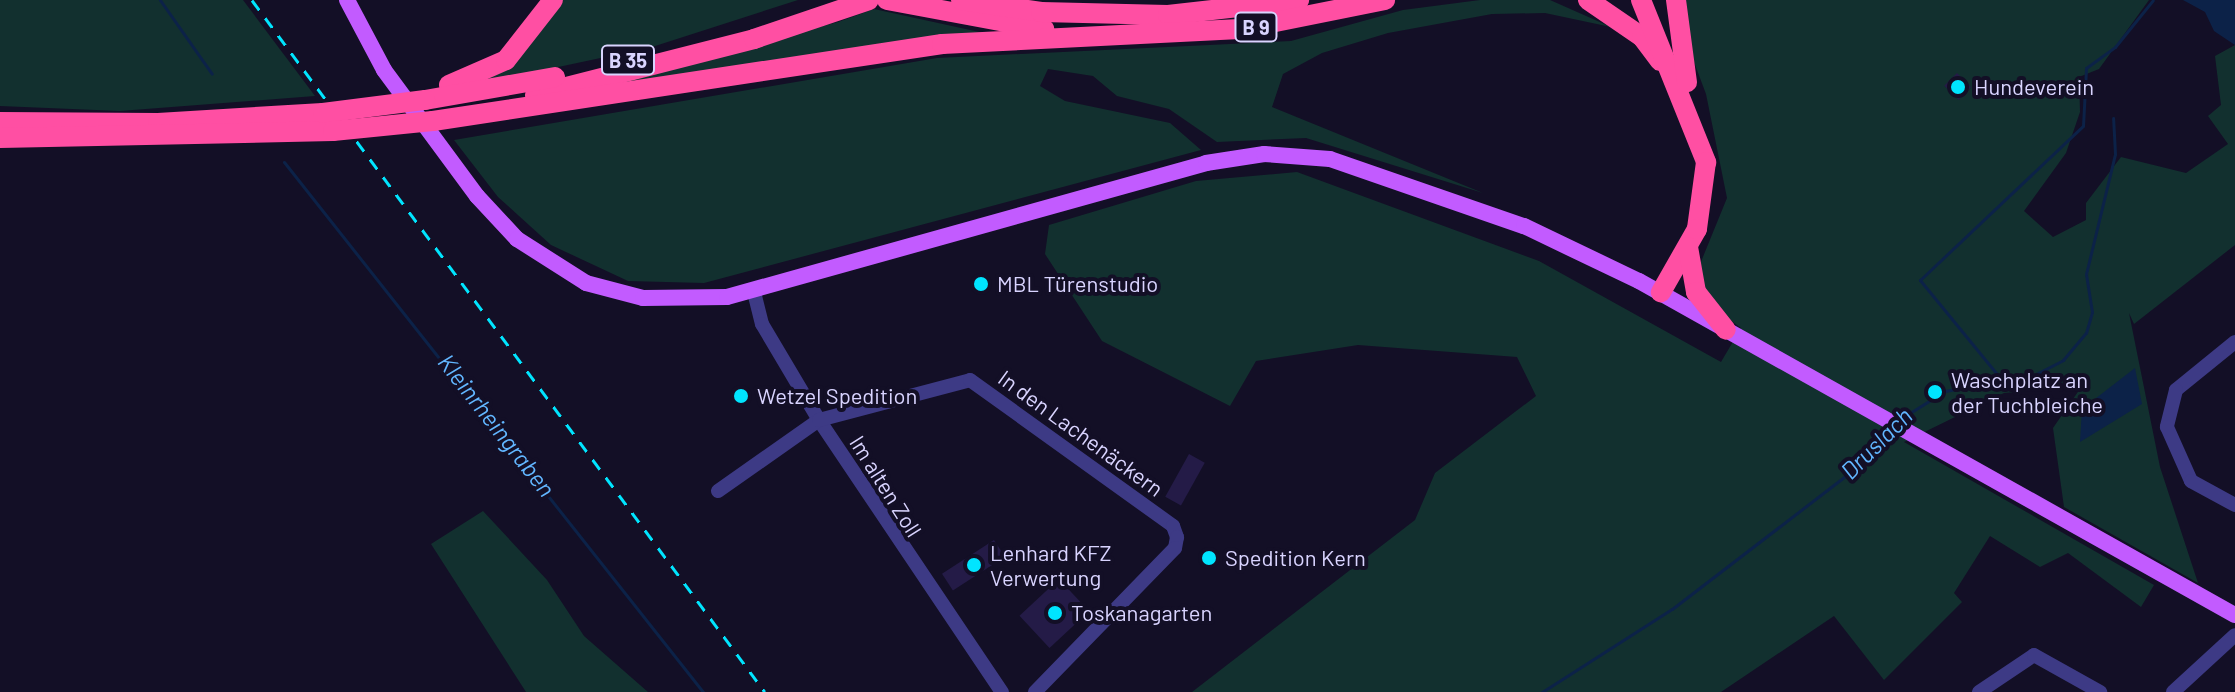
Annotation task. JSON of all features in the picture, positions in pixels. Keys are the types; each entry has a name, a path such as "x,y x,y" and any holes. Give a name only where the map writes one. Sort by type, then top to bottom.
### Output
{"highway":[{"path":"426,107 506,60 553,0"},
{"path":"832,4 869,0"},
{"name":"B 9","path":"887,0 1030,28 1124,35 1240,29 1385,0"},
{"name":"B 9","path":"961,0 1101,15 1237,10 1299,0"},
{"path":"1237,10 1268,0"},
{"path":"1588,0 1642,37 1687,98"},
{"path":"1661,292 1688,247 1706,174 1687,98 1676,0"},
{"name":"B 35","path":"0,138 328,122 359,109 426,107 622,62 832,4"},
{"path":"1644,6 1687,98"},
{"path":"328,122 426,107 942,44 1124,35"},
{"name":"B 35","path":"0,122 328,122"},
{"path":"1688,247 1696,292 1726,330"}],"main road":[{"path":"347,0 384,70 477,196 536,254 586,283 643,298 754,292 1206,163 1264,154 1330,159 1393,176 1566,244 1661,292 2235,615"}],"street":[{"name":"Im alten Zoll","path":"754,292 762,324 819,420 1002,692"},
{"path":"2235,342 2176,390 2167,427 2172,452 2191,481 2235,505"},
{"name":"In den Lachenäckern","path":"718,491 819,420 970,380 1173,526 1175,548 1035,692"},
{"path":"2173,692 2235,635"},
{"path":"1979,692 2030,655 2100,692"}],"green space":[{"path":"0,0 243,0 315,96 120,111 0,106"},
{"path":"559,0 798,0 652,47 470,86"},
{"path":"1480,0 1550,0 1611,27 1545,13 1492,14 1388,33 1322,53 1283,74 1272,107 1483,193 1306,138 1217,142 1169,109 1117,96 1093,76 1048,69 1040,86 1065,101 1170,123 1201,150 704,283 628,281 551,245 498,197 454,140 937,58 1291,41 1403,10"},
{"path":"1683,0 2149,0 2099,69 2079,77 2080,112 2066,153 2024,211 2053,237 2086,220 2086,203 2121,157 2186,173 2228,144 2208,116 2221,105 2215,56 2235,45 2235,245 2134,324 2129,313 2160,467 2198,583 2064,507 2053,428 2082,386 2004,393 1904,442 2154,585 2141,607 2068,553 2040,567 1990,536 1954,593 1962,602 1884,680 1834,616 1721,692 1192,692 1415,520 1435,473 1536,396 1517,357 1358,345 1256,361 1230,406 1102,341 1045,254 1049,225 1196,181 1297,172 1539,261 1721,362 1741,328 1719,312 1696,274 1727,198 1706,94 1685,38"},
{"path":"874,9 993,35 542,100 838,22"},
{"path":"483,511 547,580 584,636 648,692 526,692 431,544"}],"water":[{"path":"2183,0 2235,0 2235,45 2214,31 2205,12"},
{"path":"2135,368 2142,404 2080,442 2082,409"}],"building":[{"name":"Hundeverein","path":"1957,73 1971,87 1958,100 1944,86"},
{"path":"1189,454 1205,463 1181,506 1165,497"},
{"name":"Lenhard KFZ Verwertung","path":"994,540 1005,557 953,591 942,574"},
{"name":"Toskanagarten","path":"1059,579 1089,611 1050,648 1020,616"}],"waterway":[{"name":"Kleinrheingraben","path":"160,0 212,74"},
{"path":"2001,379 1920,280 2083,126 2086,68 2115,47 2153,0"},
{"path":"1897,421 1945,391 2034,375 2063,360 2086,333 2092,312 2086,274 2115,154 2113,118"},
{"name":"Kleinrheingraben","path":"284,162 703,692"},
{"name":"Druslach","path":"1542,692 1672,609 1849,473 1890,430"}],"railway":[{"path":"252,0 765,692"}],"place":[{"name":"Hundeverein","path":"1958,87"},
{"name":"MBL Türenstudio","path":"981,284"},
{"name":"Waschplatz an der Tuchbleiche","path":"1935,392"},
{"name":"Wetzel Spedition","path":"741,396"},
{"name":"Spedition Kern","path":"1209,558"},
{"name":"Lenhard KFZ Verwertung","path":"974,565"},
{"name":"Toskanagarten","path":"1055,613"}]}
